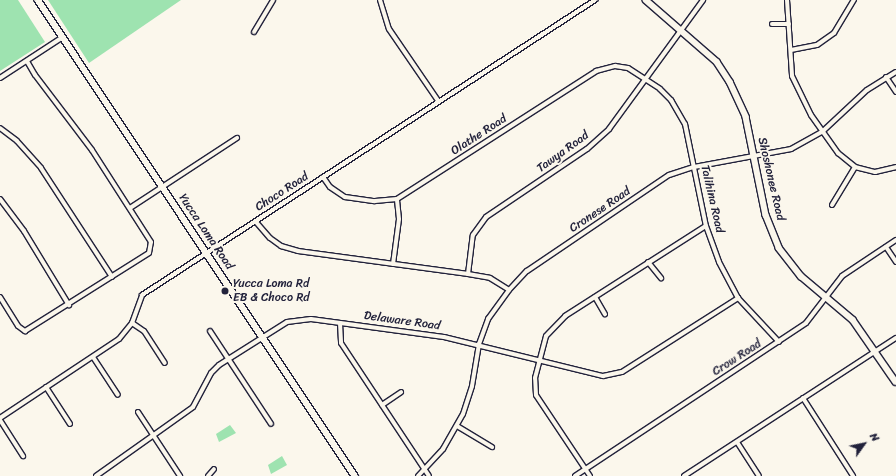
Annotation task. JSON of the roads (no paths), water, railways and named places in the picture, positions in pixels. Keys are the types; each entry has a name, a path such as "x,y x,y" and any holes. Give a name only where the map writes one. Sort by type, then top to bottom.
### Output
{"main road":[{"name":"Yucca Loma Road","path":"38,0 355,476"},
{"name":"Shoshonee Road","path":"646,0 680,28 717,62 730,82 746,117 766,215 779,248 801,276 852,320 876,351 896,382"}],"street":[{"path":"254,32 273,0"},
{"path":"380,0 389,29 439,102"},
{"name":"Choco Road","path":"0,419 119,339 132,323 142,295 595,0"},
{"name":"Tawya Road","path":"468,274 473,235 486,217 587,150 609,129 680,28 703,0"},
{"path":"787,0 792,76 800,96 838,153 855,167 875,172 896,167"},
{"path":"790,50 817,45 834,34 854,0"},
{"path":"772,24 789,24"},
{"path":"0,78 63,37"},
{"path":"0,297 18,326 25,331 69,305 149,253 151,242 92,150 35,75 27,61"},
{"name":"Olathe Road","path":"323,177 330,187 345,197 375,201 397,199 596,71 621,66 646,78"},
{"name":"Cronese Road","path":"418,476 443,449 457,426 472,386 479,344 488,319 509,290 527,271 670,175 694,167 791,149 823,131 867,90 896,72"},
{"path":"886,77 896,92"},
{"name":"Talihina Road","path":"646,78 671,100 685,124 706,226 719,262 738,298 779,342"},
{"path":"0,128 17,141 40,168 112,277"},
{"path":"130,208 237,138"},
{"path":"832,205 855,167"},
{"path":"0,199 24,230 69,305"},
{"path":"394,264 399,219 397,199"},
{"path":"256,222 270,238 292,249 490,278 509,290"},
{"path":"590,476 536,395 535,378 538,360 546,336 565,316 706,226"},
{"name":"Crow Road","path":"575,476 806,323 842,276 896,240"},
{"path":"886,247 896,262"},
{"path":"648,262 661,278"},
{"path":"595,297 605,314"},
{"name":"Delaware Road","path":"96,476 193,406 211,373 228,359 286,322 311,319 444,336 603,376 622,372 738,298"},
{"path":"132,323 144,331 165,363"},
{"path":"340,323 341,344 429,476"},
{"path":"210,331 271,424"},
{"path":"684,476 896,338"},
{"path":"93,357 118,395"},
{"path":"46,387 70,424"},
{"path":"382,405 401,392"},
{"path":"803,398 853,476"},
{"path":"138,412 180,476"},
{"path":"0,419 23,456"},
{"path":"457,426 492,447"},
{"path":"737,442 759,476"},
{"path":"208,476 214,469"}],"place":[{"name":"Yucca Loma Rd EB & Choco Rd","path":"225,291"}]}
